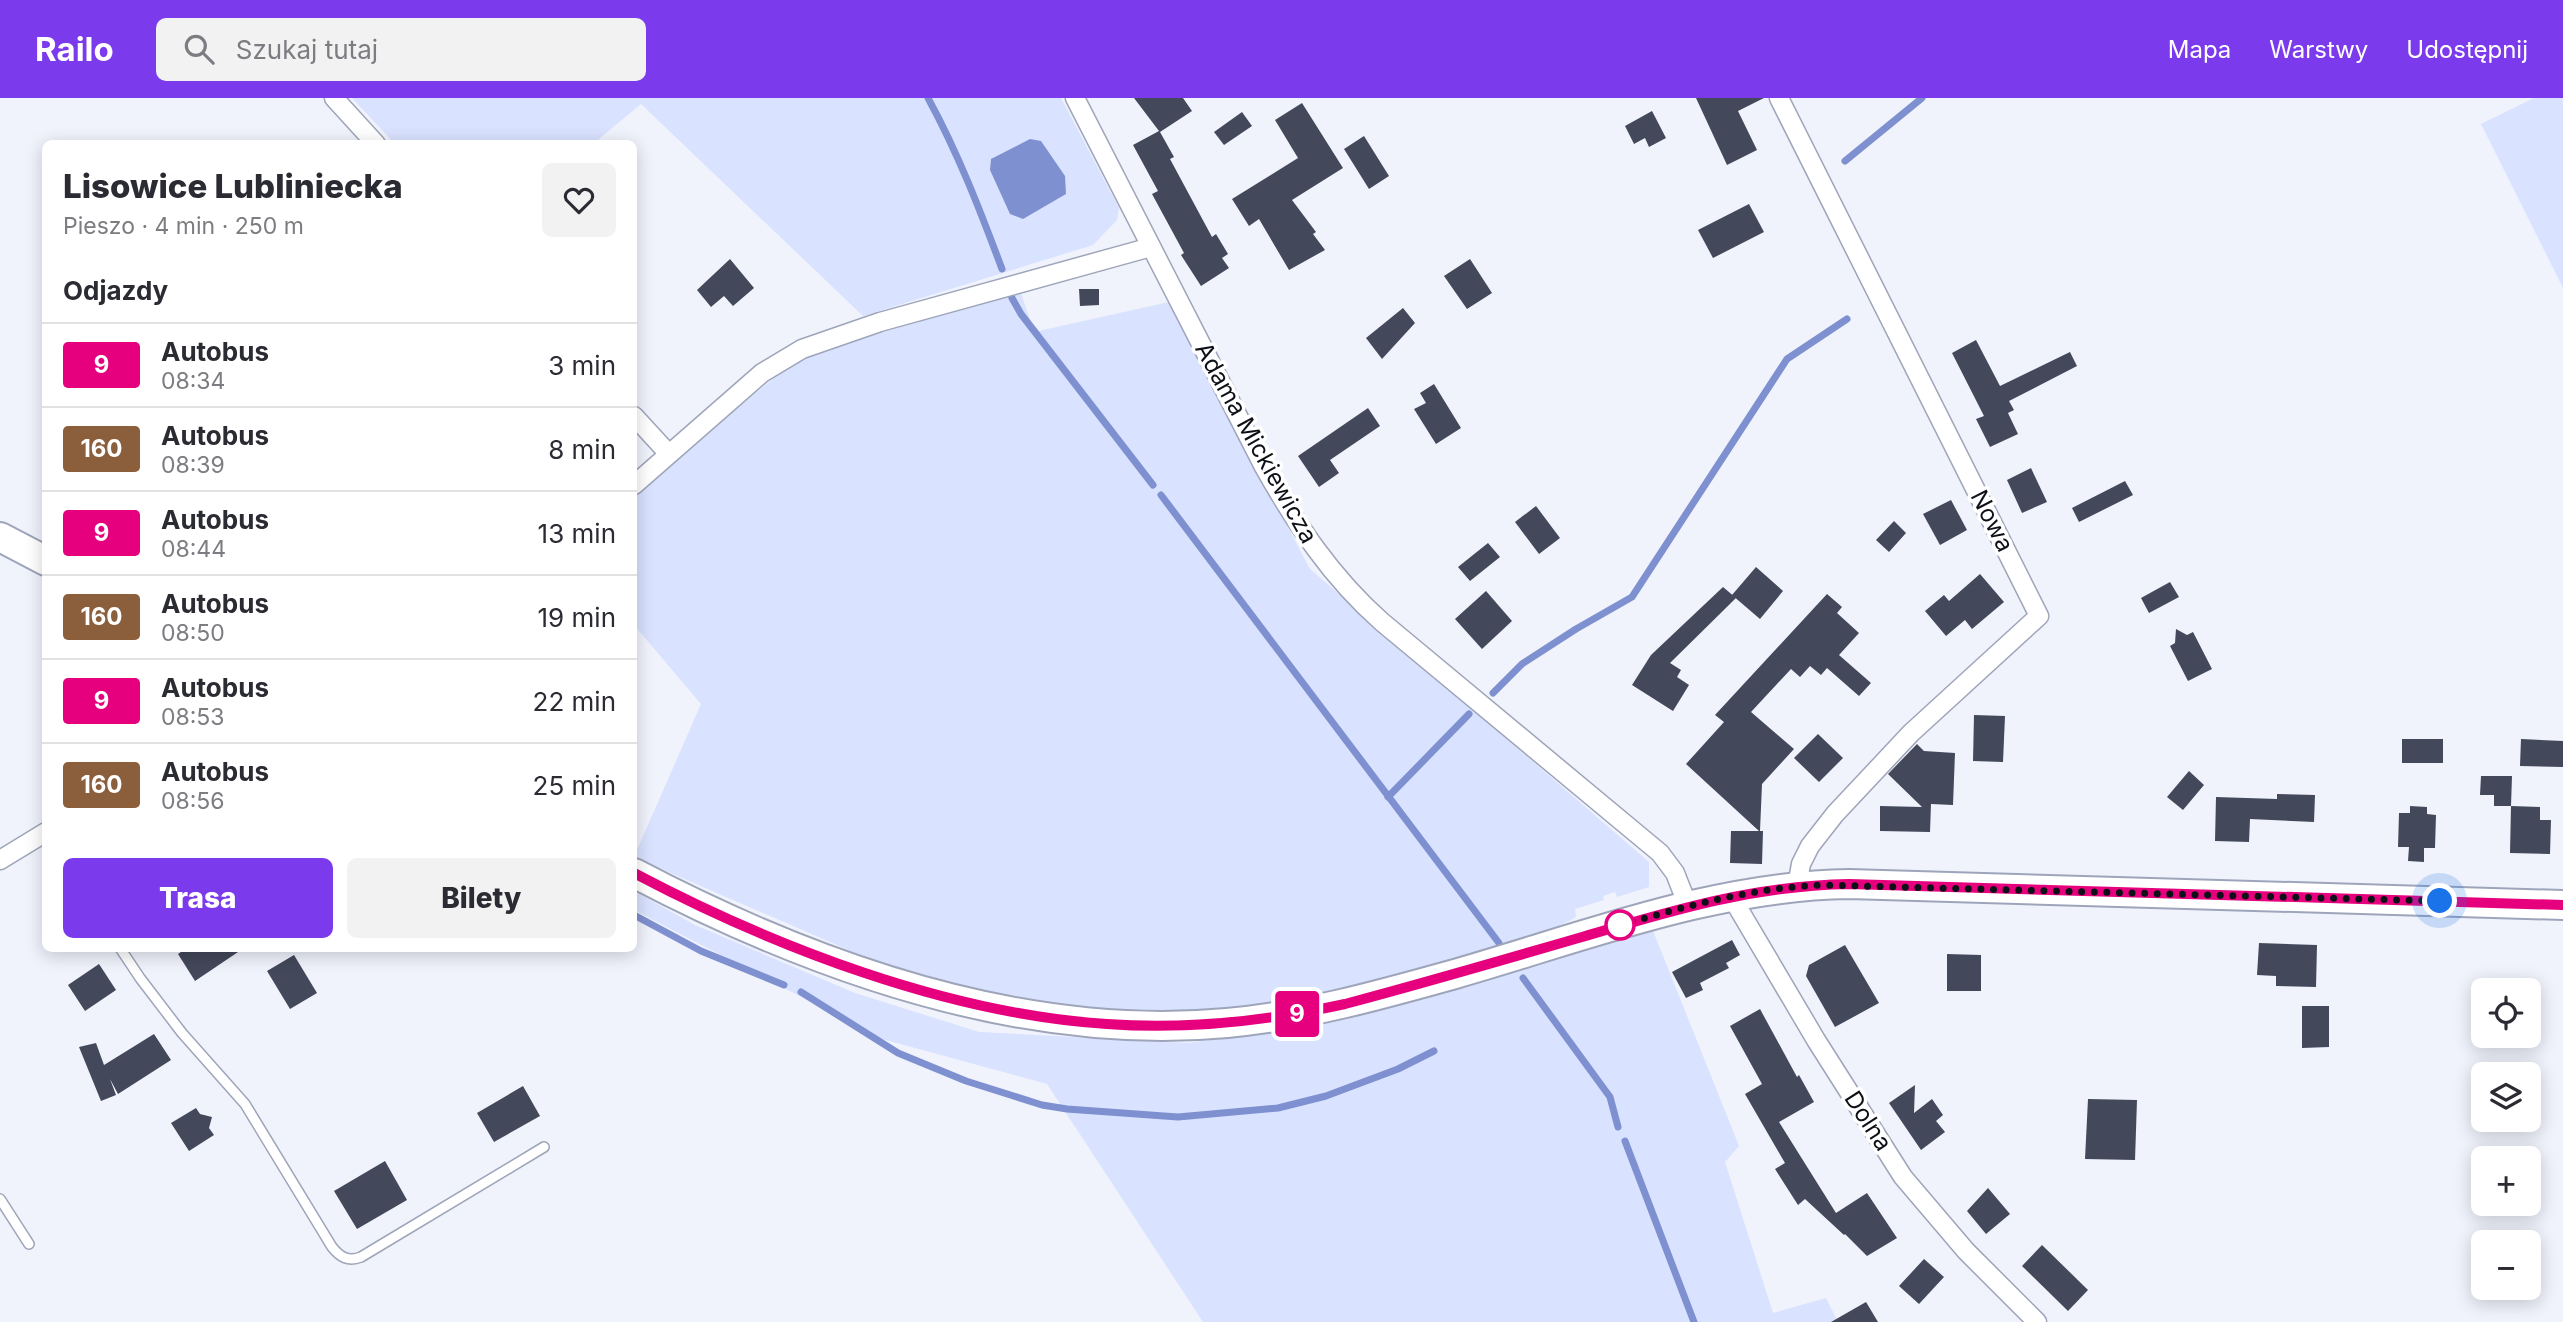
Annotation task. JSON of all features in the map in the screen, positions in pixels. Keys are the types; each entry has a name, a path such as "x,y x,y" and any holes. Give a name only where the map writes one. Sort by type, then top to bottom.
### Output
{"main road":[{"path":"0,537 42,559"},
{"path":"637,874 775,939 906,985 966,1001 1052,1018 1143,1026 1226,1023 1345,1004 1688,906 1797,886 1849,884 2563,905"}],"street":[{"path":"334,98 372,140"},
{"name":"Adama Mickiewicza","path":"1075,98 1269,476 1302,531 1329,568 1382,622 1661,853 1675,873 1688,906"},
{"name":"Nowa","path":"1779,98 2039,616 1911,733 1835,814 1810,846 1801,864 1797,886"},
{"path":"637,482 762,373 813,345 982,292 1151,247"},
{"path":"637,419 668,453"},
{"path":"0,860 42,835"},
{"name":"Dolna","path":"1731,896 1815,1040 1903,1177 1966,1251 2037,1322"}],"lane":[{"path":"123,952 182,1033 245,1104 332,1247 345,1259 360,1257 544,1147"},
{"path":"0,1199 29,1244"}],"shaded area":[{"path":"352,98 1061,98 1119,208 1117,220 1093,245 863,316 641,104 598,140 391,140"},
{"path":"2534,98 2563,98 2563,288 2481,124"},
{"path":"1021,293 1034,332 1169,302 1310,569 1649,862 1649,887 1617,897 1615,892 1603,896 1604,900 1575,909 1576,917 1541,936 1381,985 1243,1014 1162,1013 1057,1008 991,994 883,965 637,858 637,850 701,704 637,629 637,495 715,426 795,361 852,341"},
{"path":"637,893 695,925 855,993 979,1032 1189,1043 1302,1027 1501,975 1653,931 1739,1146 1725,1162 1773,1313 1826,1298 1838,1322 1203,1322 1047,1084 882,1039 637,912"}],"water":[{"path":"1030,139 1041,141 1065,176 1066,194 1023,219 1010,214 990,170 991,159"}],"building":[{"path":"1134,98 1183,98 1192,111 1160,132 1174,157 1170,159 1212,237 1216,234 1228,254 1222,258 1229,268 1201,286 1181,255 1184,253 1152,194 1158,191 1133,145 1159,131"},
{"path":"1696,98 1764,98 1738,111 1757,150 1727,165"},
{"path":"1302,103 1343,168 1292,200 1316,232 1313,234 1325,250 1289,270 1259,219 1249,226 1232,199 1298,158 1275,120"},
{"path":"1652,111 1666,138 1649,147 1645,138 1634,144 1625,126"},
{"path":"1242,112 1252,126 1224,145 1214,132"},
{"path":"1364,136 1389,176 1369,189 1344,149"},
{"path":"1749,204 1764,232 1713,258 1698,230"},
{"path":"730,259 754,288 733,306 724,296 711,307 697,290"},
{"path":"1470,259 1492,293 1467,309 1444,276"},
{"path":"1079,289 1099,289 1099,305 1080,306"},
{"path":"1403,308 1415,323 1382,359 1366,338"},
{"path":"1976,340 2000,386 2070,352 2077,366 2009,401 2014,410 2008,413 2018,434 1990,447 1976,419 1984,416 1952,353"},
{"path":"1434,384 1461,428 1436,444 1414,409 1426,403 1420,393"},
{"path":"1368,408 1380,426 1330,460 1339,473 1319,487 1298,456"},
{"path":"2031,468 2047,502 2022,513 2007,480"},
{"path":"2125,481 2133,495 2079,522 2072,508"},
{"path":"1951,500 1967,530 1940,545 1923,514"},
{"path":"1536,506 1560,538 1539,554 1515,522"},
{"path":"1894,521 1906,533 1889,552 1876,540"},
{"path":"1488,543 1500,557 1470,581 1458,567"},
{"path":"1756,567 1783,591 1760,619 1732,595"},
{"path":"1980,574 2004,602 1972,629 1965,620 1946,636 1925,611 1944,595 1949,601"},
{"path":"2170,582 2179,597 2149,613 2141,598"},
{"path":"1723,587 1736,598 1670,663 1681,670 1677,677 1689,685 1673,711 1632,685 1651,655"},
{"path":"1486,591 1512,621 1482,649 1455,619"},
{"path":"1827,594 1842,607 1837,613 1859,633 1839,655 1871,683 1859,696 1827,668 1821,675 1810,666 1800,677 1791,669 1751,712 1794,749 1762,784 1762,864 1730,863 1731,831 1759,831 1686,764 1724,722 1715,715"},
{"path":"2176,629 2187,635 2193,632 2212,669 2188,681 2170,646 2175,643"},
{"path":"1974,715 2005,716 2003,762 1973,761"},
{"path":"1818,734 1843,758 1819,782 1794,758"},
{"path":"2402,739 2443,739 2443,763 2402,763"},
{"path":"2521,739 2563,741 2563,767 2520,766"},
{"path":"1917,744 1924,751 1955,753 1953,805 1931,804 1930,832 1880,831 1880,806 1922,807 1888,774"},
{"path":"2189,771 2204,785 2183,810 2167,797"},
{"path":"2481,776 2512,776 2511,806 2494,806 2494,795 2480,795"},
{"path":"2277,794 2315,795 2314,822 2250,819 2249,842 2215,841 2216,797 2277,799"},
{"path":"2410,806 2427,807 2427,814 2436,815 2435,848 2424,848 2424,862 2408,861 2409,847 2398,847 2399,813 2410,813"},
{"path":"2511,806 2540,807 2540,820 2551,820 2550,854 2510,853"},
{"path":"1732,940 1740,955 1726,963 1729,968 1700,983 1703,990 1686,998 1672,972"},
{"path":"2259,943 2317,945 2316,987 2276,986 2276,976 2257,975"},
{"path":"1845,945 1879,1003 1835,1027 1806,976 1809,965"},
{"path":"181,952 238,952 195,981 178,954"},
{"path":"1947,954 1981,955 1981,991 1947,991"},
{"path":"294,955 317,993 290,1009 267,971"},
{"path":"99,964 116,990 85,1011 68,985"},
{"path":"2302,1006 2329,1006 2329,1047 2302,1048"},
{"path":"1760,1009 1797,1077 1799,1075 1814,1102 1779,1122 1836,1213 1867,1193 1897,1238 1867,1256 1805,1199 1798,1205 1775,1169 1785,1163 1745,1094 1762,1084 1730,1026"},
{"path":"154,1034 171,1060 118,1094 110,1079 116,1095 101,1101 79,1047 96,1043 104,1065"},
{"path":"1915,1085 1914,1113 1932,1099 1943,1115 1936,1121 1945,1132 1921,1150 1889,1103"},
{"path":"523,1086 540,1116 494,1142 477,1113"},
{"path":"2088,1099 2137,1100 2135,1160 2085,1159"},
{"path":"196,1108 200,1114 212,1117 209,1128 214,1135 189,1151 171,1123"},
{"path":"385,1161 407,1200 357,1229 334,1191"},
{"path":"1988,1188 2010,1214 1986,1234 1967,1211"},
{"path":"2042,1245 2088,1290 2068,1311 2022,1266"},
{"path":"1924,1259 1944,1277 1919,1304 1899,1286"},
{"path":"1866,1302 1878,1322 1831,1322"}],"waterway":[{"path":"928,98 959,161 1002,269"},
{"path":"1845,161 1922,98"},
{"path":"1012,298 1021,314 1153,485"},
{"path":"1493,693 1522,664 1632,597 1787,359 1847,319"},
{"path":"1161,495 1499,943"},
{"path":"1388,797 1469,714"},
{"path":"637,917 701,951 784,985"},
{"path":"1523,978 1610,1097 1618,1127"},
{"path":"801,992 898,1053 966,1081 1042,1105 1067,1109 1178,1117 1278,1108 1326,1096 1398,1069 1434,1051"},
{"path":"1625,1141 1694,1322"}],"bus line":[{"name":"9","path":"637,875 775,939 906,985 1035,1016 1143,1026 1226,1023 1345,1004 1688,906 1757,891 1797,886 1849,884 2563,905"}],"route":[{"path":"1620,925 1614,927 1731,896 1777,888 1849,884 2440,901"}]}
